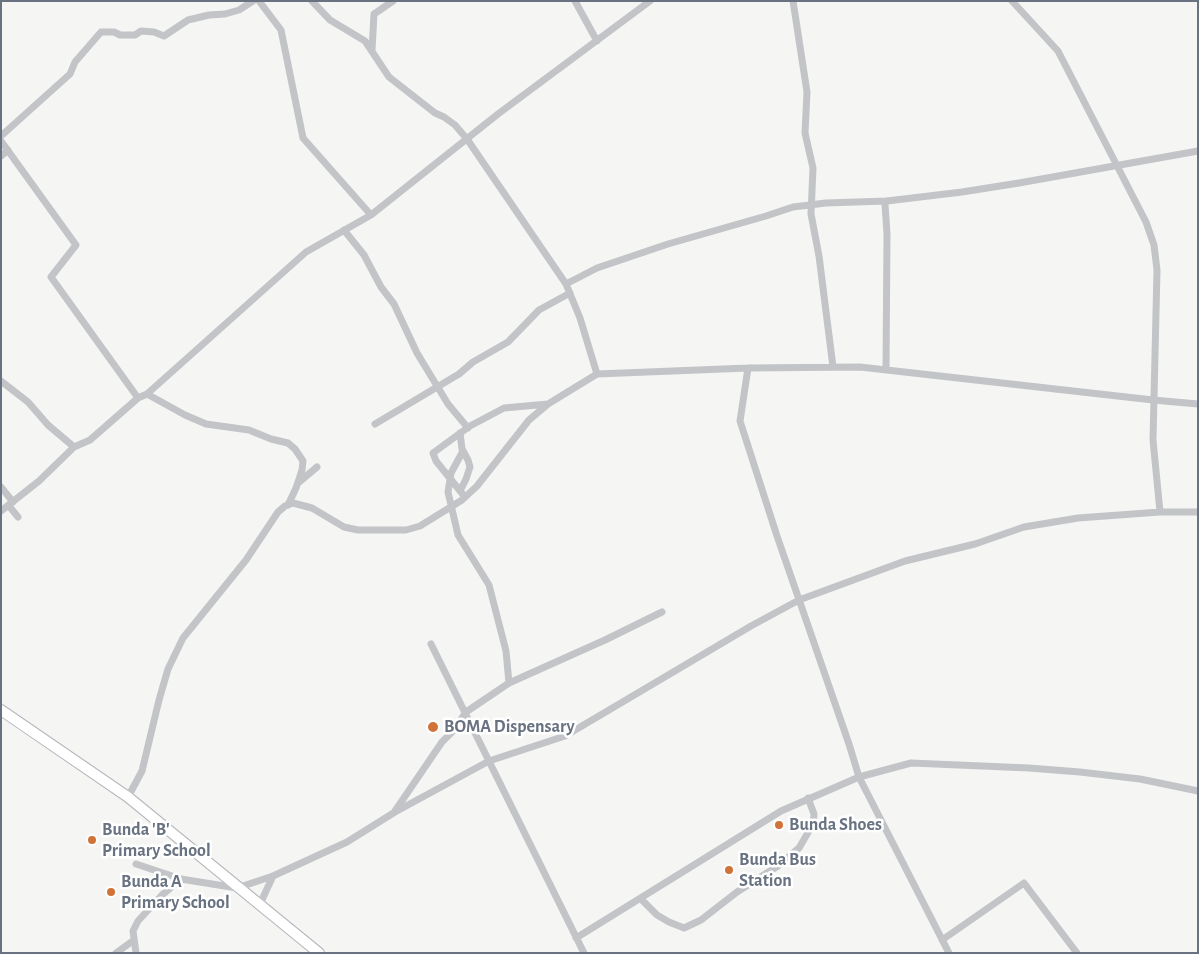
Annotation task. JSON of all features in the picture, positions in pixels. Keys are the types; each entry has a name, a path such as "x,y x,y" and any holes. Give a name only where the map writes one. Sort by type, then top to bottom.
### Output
{"main road":[{"path":"1,710 128,797 237,888 260,904 319,953"}],"street":[{"path":"1,136 70,74 75,62 101,32 135,35 141,31 154,32 164,36 188,20 239,10 253,1"},
{"path":"259,1 281,30 303,138 371,215"},
{"path":"312,1 330,20 365,41 388,77 436,114 444,117 467,138 566,284 598,374"},
{"path":"372,50 374,14 393,1"},
{"path":"575,1 596,41"},
{"path":"1,511 39,481 74,447 90,440 138,398 147,394 306,252 371,215 467,138 650,1"},
{"path":"793,1 807,92 805,133 814,168 811,214 819,256 833,367"},
{"path":"1012,1 1058,51 1146,222 1154,245 1157,270 1153,440 1160,512"},
{"path":"1,140 76,245 51,277 138,398"},
{"path":"1,156 8,150"},
{"path":"566,284 597,268 668,244 793,207 886,201 981,189 1198,150"},
{"path":"886,201 886,370"},
{"path":"344,230 364,255 381,287 394,304 417,353 437,387 468,428"},
{"path":"375,424 459,374 474,362 508,342 539,310 570,293"},
{"path":"128,797 142,771 155,713 168,669 183,638 246,560 278,512 293,504 312,508 344,528 386,531 406,530 420,526 452,506 463,494 477,486 529,420 548,404 598,374 748,368 860,367 1198,404"},
{"path":"748,368 740,421 859,777 949,953"},
{"path":"1,381 28,402 48,426 74,447"},
{"path":"147,394 206,424 249,430 271,439 288,443 295,449 303,461 298,483 288,505"},
{"path":"463,494 436,461 433,453 460,432 504,408 548,404"},
{"path":"460,432 463,451 470,467 463,494"},
{"path":"463,451 451,473 448,492 458,535 489,585 506,651 509,683"},
{"path":"298,483 318,467"},
{"path":"1,487 18,517"},
{"path":"136,864 181,879 237,888 272,876 347,842 395,812 489,761 565,736 751,626 799,600 905,561 975,544 1024,527 1078,518 1160,512 1198,512"},
{"path":"395,812 442,742 453,731 466,712 509,683 597,644 662,612"},
{"path":"431,644 584,953"},
{"path":"576,938 781,811 859,777 910,763 1021,768 1140,779 1198,791"},
{"path":"641,899 657,915 684,928 701,920 737,892 778,866 799,848 813,824 814,814 808,798"},
{"path":"260,904 272,876"},
{"path":"136,953 133,931 138,921 162,895 181,879"},
{"path":"942,940 1024,882 1077,953"},
{"path":"116,953 134,940"}],"place":[{"name":"BOMA Dispensary","path":"433,727"},
{"name":"Bunda Shoes","path":"779,825"},
{"name":"Bunda 'B' Primary School","path":"92,840"},
{"name":"Bunda Bus Station","path":"729,870"},
{"name":"Bunda A Primary School","path":"111,892"}]}
